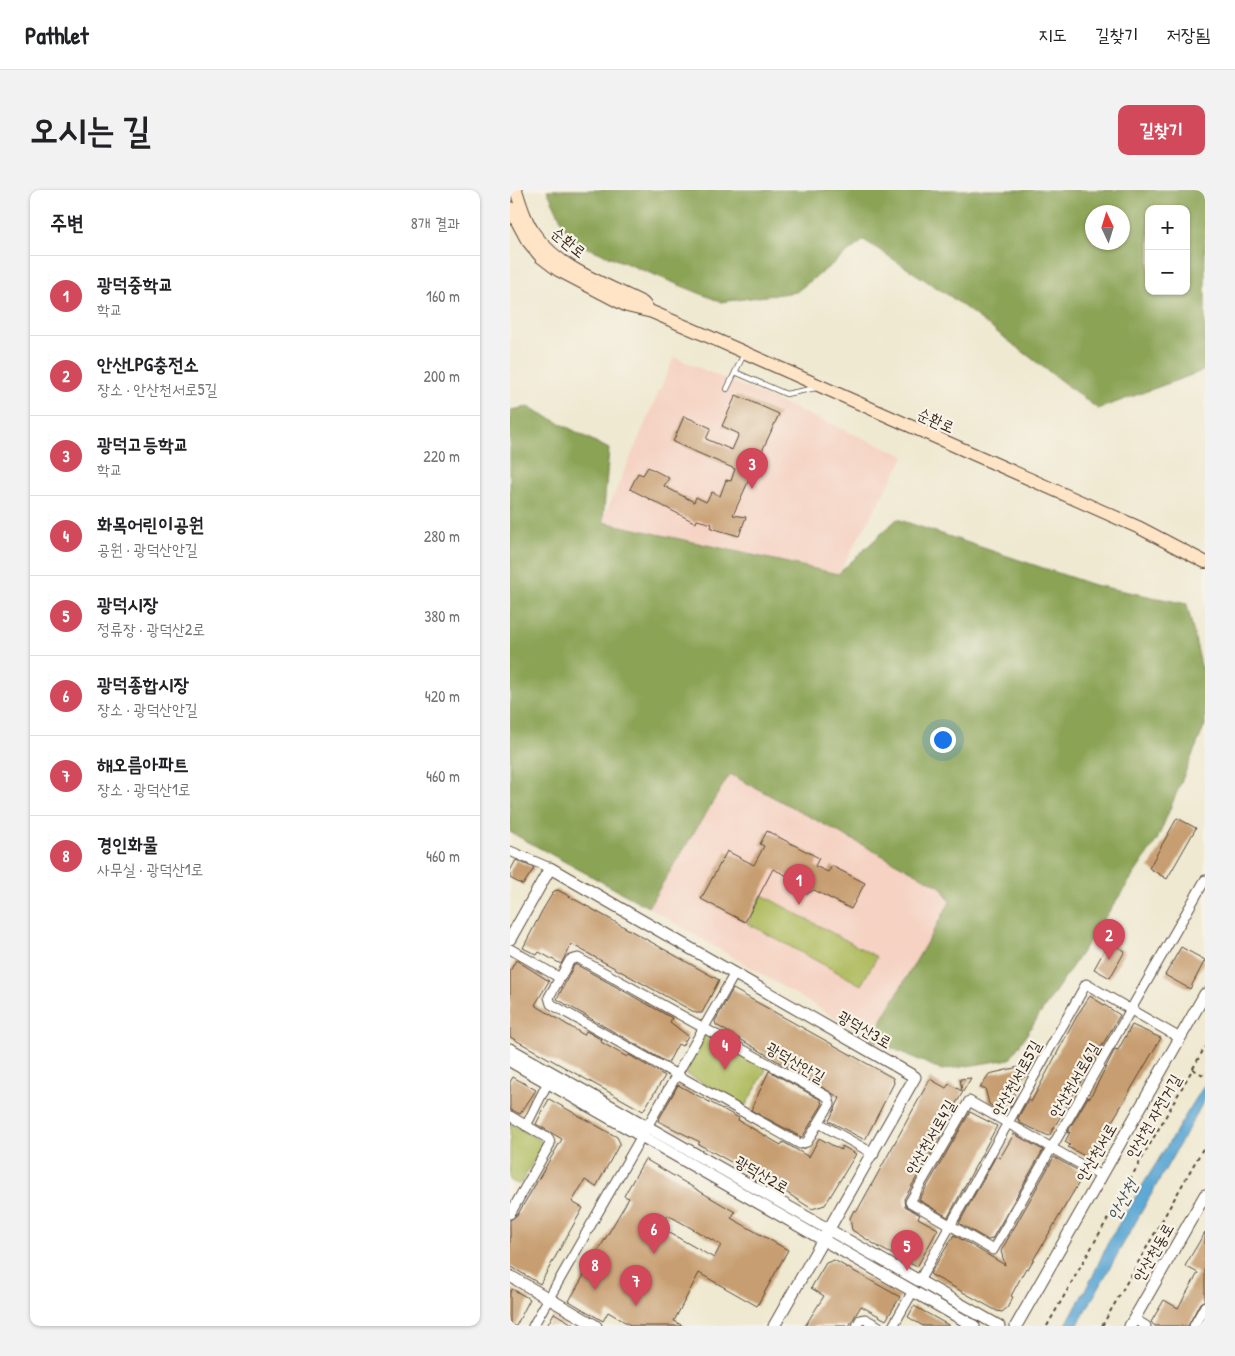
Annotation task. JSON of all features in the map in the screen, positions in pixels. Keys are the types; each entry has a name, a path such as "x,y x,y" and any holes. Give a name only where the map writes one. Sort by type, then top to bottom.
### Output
{"main road":[{"name":"순환로","path":"516,190 526,219 536,236 555,255 572,269 643,303 652,312"},
{"name":"순환로","path":"510,208 526,240 541,256 558,270 627,306 652,312 744,352 1140,528 1205,562"}],"street":[{"path":"510,851 550,868 510,939"},
{"name":"광덕산3로","path":"550,868 915,1077 874,1154 774,1326"},
{"name":"안산천서로6길","path":"949,1225 993,1250 1205,880"},
{"path":"510,949 560,978"},
{"name":"광덕산안길","path":"578,958 704,1026 828,1097 830,1104 808,1142 800,1144 675,1074 552,1004 549,996 570,960 578,958"},
{"path":"533,1326 734,972"},
{"name":"안산천서로5길","path":"893,1326 1086,984 1180,1038"},
{"name":"안산천서로","path":"1016,1326 1205,994"},
{"name":"광덕산2로","path":"510,1049 644,1131 916,1286 999,1326"},
{"name":"광덕산2로","path":"510,1061 644,1131"},
{"path":"526,1126 548,1082"},
{"name":"안산천서로4길","path":"949,1225 910,1202 968,1101 1053,1147 1101,1176"},
{"path":"510,1116 548,1139 550,1144 510,1214"},
{"path":"819,1123 874,1154"},
{"name":"안산천동로","path":"1132,1323 1205,1195"},
{"path":"510,1276 596,1326"},
{"name":"광덕산2로","path":"916,1286 974,1326"},
{"path":"1194,1326 1205,1306"},
{"path":"857,1326 860,1320 865,1319 878,1326"},
{"path":"1132,1323 1146,1326"}],"lane":[{"path":"727,389 744,352"},
{"path":"734,372 786,394 822,387"}],"path":[{"name":"안산천 자전거길","path":"1046,1326 1205,1047"},
{"path":"1193,1069 1205,1076"},
{"path":"1102,1326 1205,1145"}],"shaded area":[{"path":"674,357 905,456 838,574 602,522"},
{"path":"730,773 941,887 950,903 871,1039 648,907"}],"green space":[{"path":"547,190 1205,190 1205,370 1098,409 951,297 864,240 796,292 721,302 571,241"},
{"path":"529,407 609,449 603,522 838,574 897,519 1094,585 1187,604 1201,665 1205,671 1205,725 1157,840 1010,1059 942,1070 871,1039 950,902 941,887 730,774 648,907 510,832 510,410"},
{"path":"762,895 877,957 861,985 747,923"},
{"path":"707,1035 765,1067 766,1070 746,1105 686,1074 685,1071 704,1036"},
{"path":"510,1123 541,1141 542,1146 521,1183 517,1184 510,1180"}],"water":[{"path":"1205,1084 1205,1099 1077,1326 1065,1326 1092,1278 1109,1240"}],"building":[{"path":"736,395 779,414 733,515 746,517 739,536 711,528 712,524 697,520 696,523 630,489 638,473 643,475 648,467 669,478 664,486 694,502 696,497 706,502 712,492 720,496 726,480 731,481 735,469 673,442 684,416 711,428 706,439 732,450 739,434 722,426"},
{"path":"1177,818 1196,828 1167,879 1149,868"},
{"path":"767,831 819,858 815,866 828,872 832,866 865,883 851,909 814,890 807,894 790,885 790,877 773,869 745,922 701,899 727,851 754,865 764,846 760,844"},
{"path":"516,860 534,868 523,885 510,878 510,871"},
{"path":"558,890 719,980 702,1013 696,1013 571,944 561,964 539,952 537,955 523,948 554,891"},
{"path":"1109,942 1125,951 1110,978 1094,969"},
{"path":"1181,947 1205,960 1190,989 1165,975"},
{"path":"516,960 549,981 535,1005 584,1035 586,1031 627,1057 629,1055 665,1076 643,1111 510,1037 510,971"},
{"path":"574,965 672,1018 670,1022 688,1036 682,1046 678,1044 668,1063 557,999"},
{"path":"733,989 893,1078 894,1083 865,1140 829,1121 840,1098 716,1025 715,1021"},
{"path":"1090,996 1120,1015 1049,1136 1020,1123 1018,1118 1028,1100 1031,1102 1078,1014"},
{"path":"1132,1025 1161,1038 1090,1159 1068,1147 1070,1145 1065,1142 1070,1132 1067,1133 1088,1097 1090,1098 1115,1049 1118,1050"},
{"path":"1032,1064 1025,1077 1011,1080 1015,1098 1009,1109 1000,1111 989,1104 985,1088 980,1088 989,1074"},
{"path":"769,1071 821,1100 822,1105 803,1136 801,1137 751,1110"},
{"path":"513,1077 536,1090 520,1114 510,1109 510,1082"},
{"path":"971,1078 944,1124 947,1126 904,1199 905,1206 920,1215 918,1218 938,1229 917,1267 882,1249 852,1230 850,1218 854,1210 857,1211 930,1079 946,1088 949,1084 962,1091 960,1079"},
{"path":"678,1085 739,1118 738,1120 781,1145 783,1142 809,1157 819,1138 841,1150 842,1146 856,1154 825,1205 812,1209 784,1191 698,1144 700,1142 658,1121"},
{"path":"549,1099 617,1137 620,1143 596,1187 585,1180 572,1202 583,1208 540,1284 510,1266 510,1220 518,1214 562,1139 536,1124"},
{"path":"970,1112 997,1126 948,1217 919,1200"},
{"path":"1014,1134 1043,1150 992,1239 988,1240 959,1223 996,1156 1000,1158"},
{"path":"1054,1157 1084,1174 1028,1269 1026,1268 1011,1296 1013,1297 1007,1308 1002,1312 997,1311 930,1274 954,1235 1005,1265 1001,1251"},
{"path":"645,1159 735,1212 731,1218 788,1250 757,1306 699,1273 674,1321 683,1326 632,1326 608,1312 603,1321 569,1301 629,1198 624,1196","holes":["668,1215 721,1245 714,1258 661,1228"]},
{"path":"1205,1232 1205,1300 1200,1303 1188,1326 1155,1326 1151,1322 1164,1300 1178,1308 1198,1273 1185,1266"},
{"path":"834,1260 900,1297 886,1320 861,1306 849,1326 805,1326 824,1296 811,1288 826,1263"},
{"path":"512,1289 530,1299 516,1326 510,1326 510,1293"},
{"path":"914,1306 950,1326 923,1326 908,1317"},
{"path":"554,1313 576,1326 547,1326"}],"place":[{"name":"광덕고등학교","path":"752,489"},
{"name":"광덕중학교","path":"799,905"},
{"name":"안산LPG충전소","path":"1109,960"},
{"name":"화목어린이공원","path":"725,1070"},
{"name":"광덕종합시장","path":"654,1254"},
{"name":"광덕시장","path":"907,1271"},
{"name":"경인화물","path":"595,1290"},
{"name":"해오름아파트","path":"636,1306"}],"water label":[{"name":"안산천","path":"1122,1200"}]}
